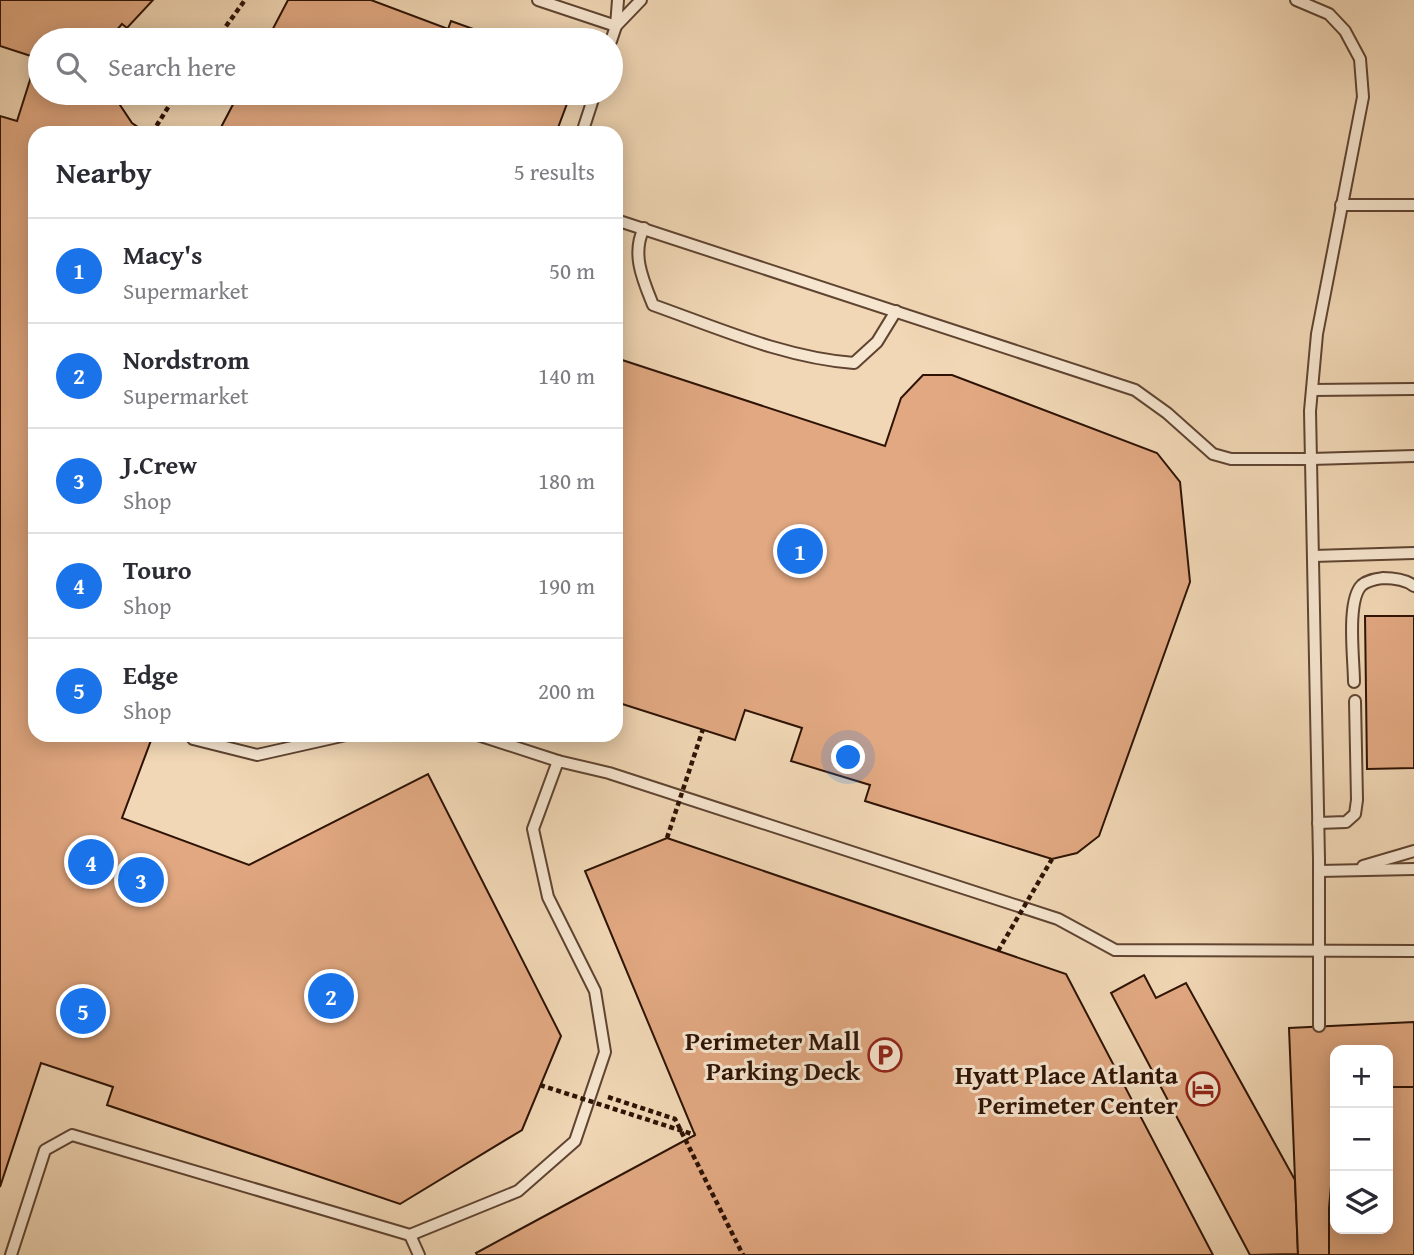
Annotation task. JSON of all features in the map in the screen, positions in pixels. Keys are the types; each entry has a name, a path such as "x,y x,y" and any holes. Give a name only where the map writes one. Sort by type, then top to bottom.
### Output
{"lane":[{"path":"538,0 616,26"},
{"path":"616,26 618,0"},
{"path":"616,26 641,0"},
{"path":"1296,0 1329,14 1345,31 1360,59 1363,97 1317,334 1312,390 1319,1027"},
{"path":"584,126 591,105"},
{"path":"1341,205 1414,205"},
{"path":"623,222 1135,390 1167,413 1213,454 1231,459 1414,456"},
{"path":"644,229 637,241 639,269 653,305 752,340 827,361 853,363 877,342 896,312"},
{"path":"1312,390 1414,389"},
{"path":"1312,556 1414,553"},
{"path":"1354,682 1353,608 1362,585 1373,579 1392,578 1408,581 1414,586"},
{"path":"1318,822 1346,822 1355,814 1355,701"},
{"path":"205,742 257,755 315,742"},
{"path":"500,742 558,761 609,773 1058,919 1115,950 1414,951"},
{"path":"11,1255 45,1150 72,1135 410,1234 518,1191 575,1141 605,1052 595,991 548,897 533,829 558,761"},
{"path":"1346,870 1414,851"},
{"path":"1319,871 1414,869"},
{"path":"410,1234 419,1255"}],"path":[{"path":"225,28 245,0"},
{"path":"156,126 170,105"},
{"path":"667,838 703,729"},
{"path":"998,951 1052,859"},
{"path":"540,1085 695,1135"},
{"path":"592,1092 675,1119 743,1255"}],"building":[{"path":"0,0 153,0 127,28 122,24 118,28 28,28 28,55 0,46"},
{"path":"288,0 371,0 445,28 273,28"},
{"path":"451,21 471,28 448,28"},
{"path":"28,86 28,105 120,105 136,126 28,126 28,742 150,742 122,818 249,865 428,774 561,1036 522,1130 400,1204 107,1105 113,1087 41,1063 0,1187 0,116 17,121"},
{"path":"233,105 566,105 559,126 222,126"},
{"path":"623,360 885,446 901,398 923,375 952,375 1157,453 1180,482 1190,582 1099,836 1077,853 1052,859 865,801 870,785 791,761 802,728 745,710 735,740 623,704"},
{"path":"1365,616 1414,616 1414,768 1367,769"},
{"name":"Perimeter Mall Parking Deck","path":"667,838 1066,974 1213,1255 477,1255 476,1253 695,1135 585,871"},
{"name":"Hyatt Place Atlanta Perimeter Center","path":"1144,975 1156,998 1186,983 1295,1180 1298,1254 1250,1255 1111,993"},
{"path":"1414,1022 1414,1255 1298,1255 1289,1028"},
{"path":"1393,1087 1414,1087 1414,1255 1329,1255 1330,1197 1330,1234 1393,1234"}],"place":[{"name":"Macy's","path":"800,551"},
{"name":"Touro","path":"91,862"},
{"name":"J.Crew","path":"141,880"},
{"name":"Nordstrom","path":"331,996"},
{"name":"Edge","path":"83,1011"},
{"name":"Perimeter Mall Parking Deck","path":"885,1055"},
{"name":"Hyatt Place Atlanta Perimeter Center","path":"1203,1089"}]}
